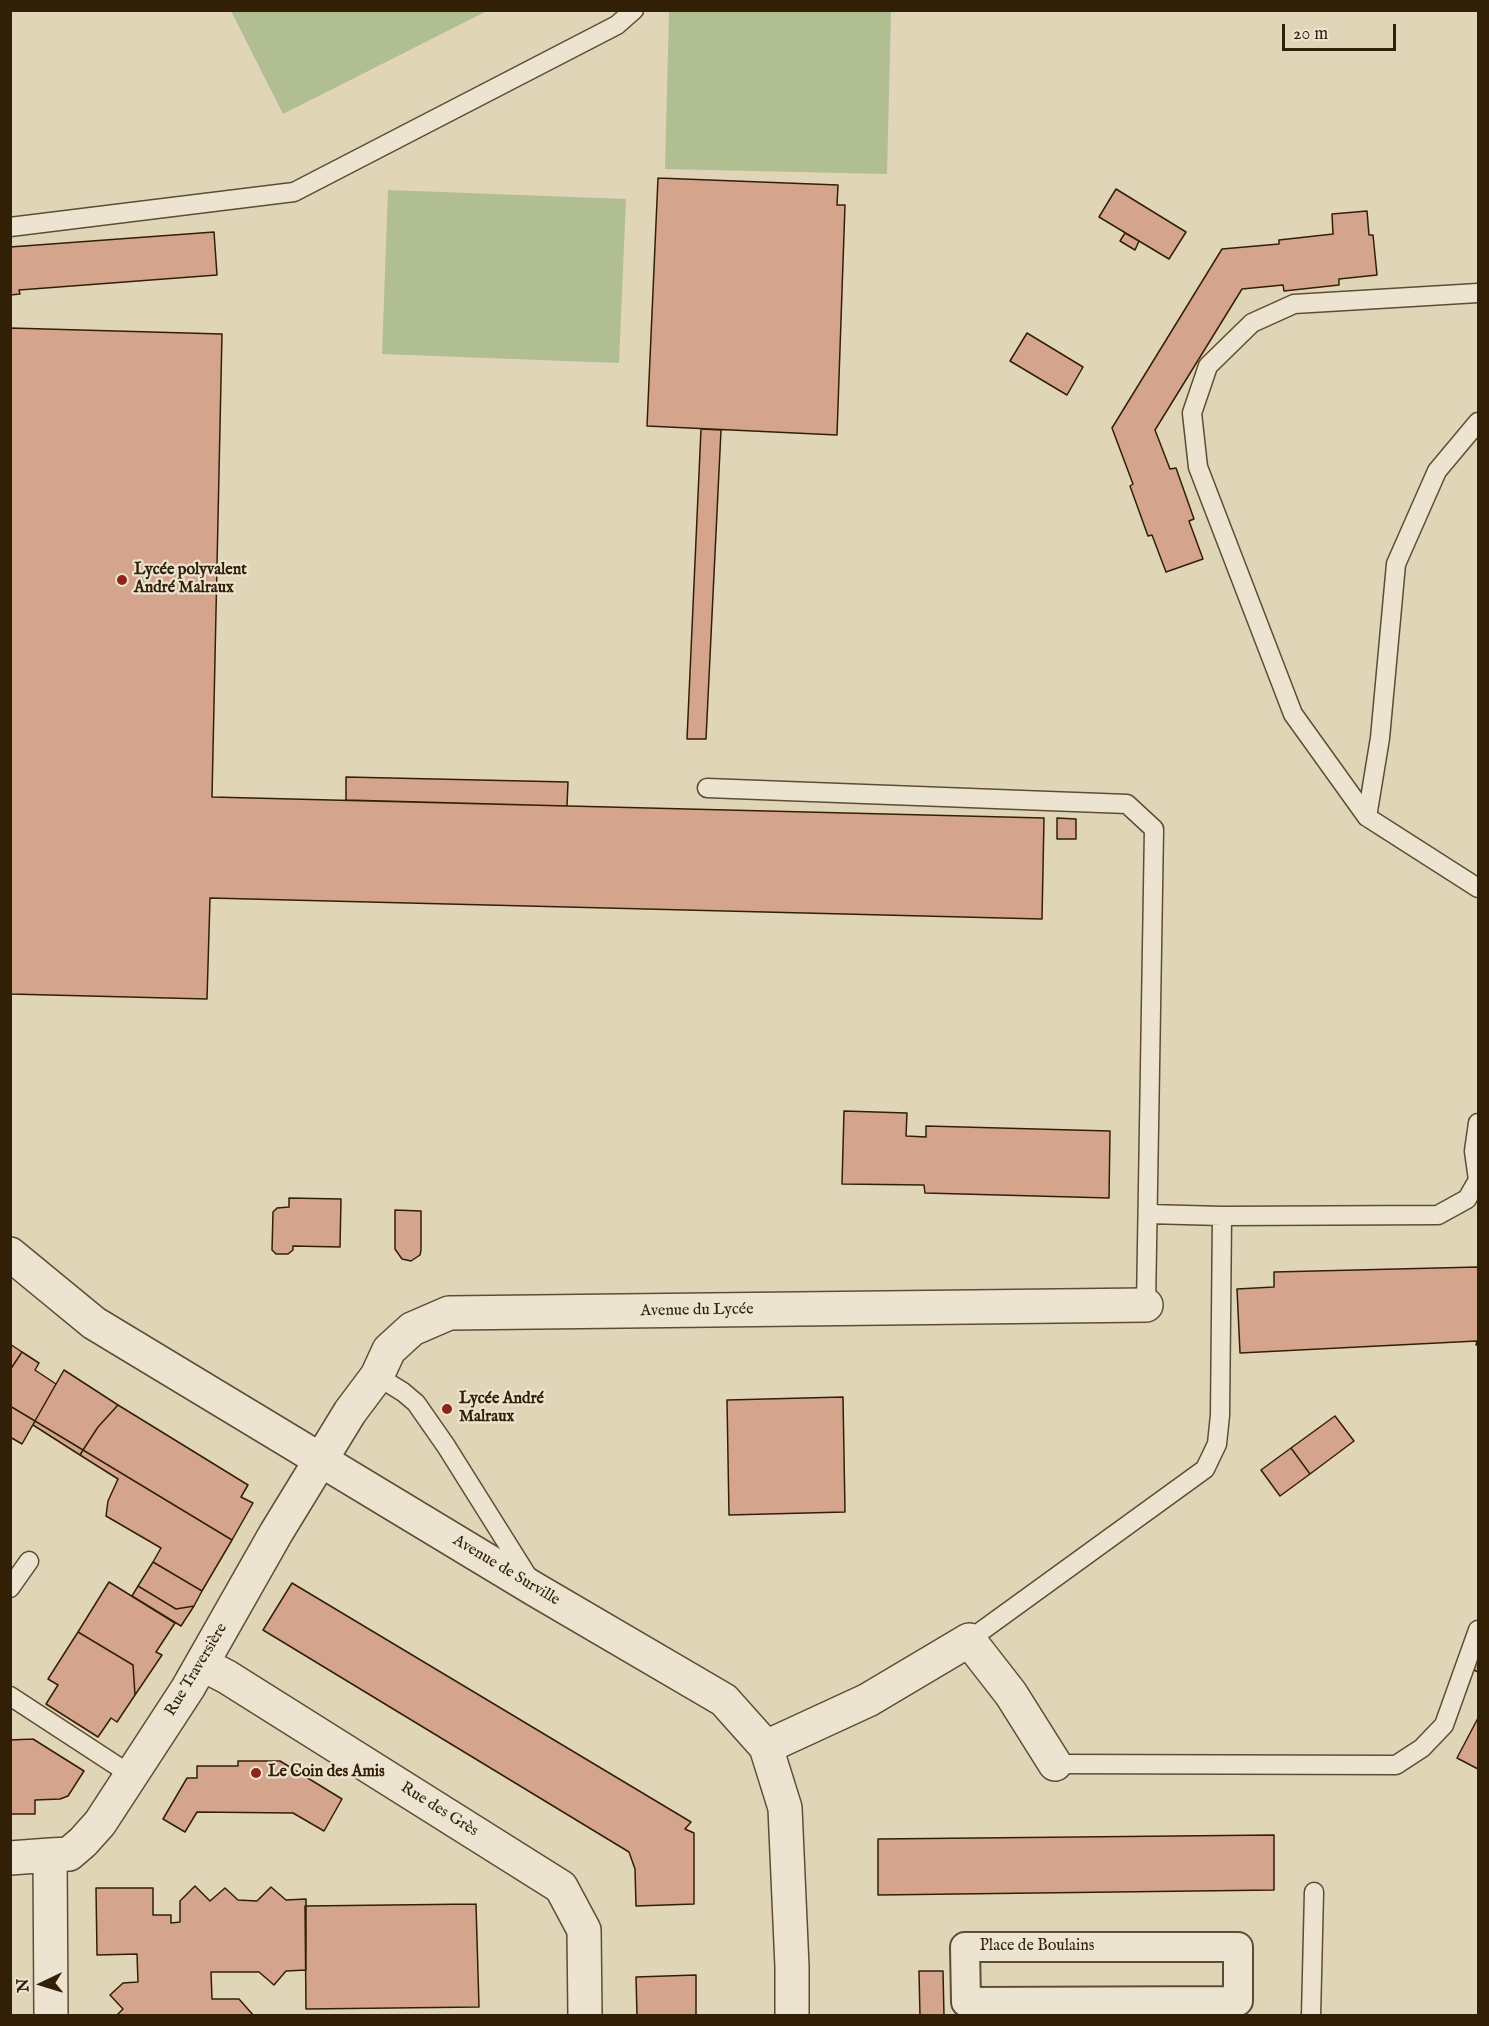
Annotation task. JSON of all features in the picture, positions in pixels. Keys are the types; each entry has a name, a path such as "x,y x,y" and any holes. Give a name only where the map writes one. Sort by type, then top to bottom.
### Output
{"street":[{"name":"Avenue de Surville","path":"10,1254 94,1323 536,1590 724,1700 766,1747 785,1808 792,2016"},
{"name":"Avenue du Lycée","path":"321,1460 350,1412 377,1376 389,1350 412,1329 449,1313 1146,1305"},
{"name":"Rue Traversière","path":"10,1858 69,1854 100,1823 202,1664 276,1533 321,1460"},
{"path":"766,1747 868,1700 969,1640 1011,1694 1055,1764"},
{"name":"Rue des Grès","path":"202,1664 227,1677 561,1887 584,1930 585,2016"},
{"path":"51,1855 51,2016"},
{"name":"Place de Boulains","path":"965,1947 1238,1947 1238,2001 966,2002 965,1947"}],"lane":[{"path":"10,227 294,192 617,25 634,10"},
{"path":"1479,293 1294,304 1252,323 1208,366 1192,414 1198,467 1293,714 1367,817 1479,888"},
{"path":"1367,817 1380,738 1396,564 1437,471 1479,422"},
{"path":"707,788 1126,804 1154,829 1146,1305"},
{"path":"1148,1214 1438,1215 1467,1199 1478,1180 1474,1151 1479,1123"},
{"path":"969,1640 1205,1469 1217,1444 1220,1415 1222,1216"},
{"path":"377,1376 416,1403 458,1465 536,1590"},
{"path":"10,1588 29,1561"},
{"path":"1055,1764 1396,1765 1422,1748 1443,1725 1479,1630"},
{"path":"10,1696 131,1775"},
{"path":"1311,2016 1314,1892"}],"green space":[{"path":"231,11 487,11 283,114"},
{"path":"669,11 891,11 887,174 665,169"},
{"path":"388,190 626,199 619,363 382,354"}],"building":[{"path":"658,178 838,185 837,205 845,205 837,435 647,426"},
{"path":"1116,189 1186,232 1169,259 1099,217"},
{"path":"1367,211 1369,235 1373,235 1377,275 1339,279 1339,285 1284,291 1283,285 1242,289 1155,430 1170,469 1176,468 1194,519 1189,521 1203,559 1166,572 1152,535 1148,536 1130,486 1133,484 1112,428 1222,249 1279,244 1279,240 1333,234 1332,214"},
{"path":"214,232 217,275 19,290 20,294 10,295 10,247"},
{"path":"1125,233 1139,241 1135,250 1120,241"},
{"path":"10,328 222,334 212,797 1044,818 1042,919 210,898 207,999 10,994"},
{"path":"1027,333 1083,367 1067,395 1010,361"},
{"path":"701,429 721,430 706,739 687,739"},
{"path":"346,777 568,782 567,806 346,800"},
{"path":"1057,818 1076,819 1076,839 1057,839"},
{"path":"844,1111 907,1113 906,1136 926,1137 926,1126 1110,1131 1109,1198 925,1193 924,1185 842,1184"},
{"path":"289,1198 341,1199 340,1247 293,1246 293,1250 288,1254 276,1254 272,1250 273,1212 277,1208 289,1207"},
{"path":"395,1210 421,1211 420,1255 411,1261 402,1259 395,1249"},
{"path":"1478,1267 1478,1345 1476,1345 1477,1341 1240,1353 1237,1289 1274,1287 1274,1272"},
{"path":"10,1344 22,1352 10,1370"},
{"path":"22,1352 39,1363 35,1370 56,1384 35,1421 10,1406 10,1370"},
{"path":"64,1370 118,1405 98,1427 83,1450 35,1421"},
{"path":"843,1397 845,1512 729,1515 727,1400"},
{"path":"118,1405 248,1485 241,1497 253,1503 232,1540 83,1450 98,1427"},
{"path":"10,1406 35,1421 22,1444 10,1437"},
{"path":"1335,1416 1354,1441 1310,1474 1291,1448"},
{"path":"35,1421 83,1450 80,1455 33,1425"},
{"path":"1291,1448 1310,1474 1280,1496 1261,1470"},
{"path":"83,1450 232,1540 202,1591 153,1562 161,1548 106,1516 108,1501 118,1479 80,1455"},
{"path":"153,1562 202,1591 194,1606 176,1609 138,1586"},
{"path":"109,1582 175,1623 156,1652 162,1655 135,1695 133,1665 78,1632"},
{"path":"292,1583 691,1822 685,1829 694,1833 694,1904 636,1906 635,1869 629,1852 263,1630"},
{"path":"138,1586 176,1609 194,1606 181,1626 132,1596"},
{"path":"78,1632 133,1665 135,1695 117,1722 111,1718 98,1737 46,1704 58,1685 48,1679"},
{"path":"1478,1655 1478,1672 1472,1669"},
{"path":"1478,1718 1478,1769 1457,1758"},
{"path":"33,1739 84,1771 68,1796 60,1799 35,1800 35,1814 10,1814 10,1740"},
{"path":"238,1761 280,1761 342,1799 324,1831 293,1813 197,1812 185,1832 163,1819 187,1778 197,1778 197,1766 238,1766"},
{"path":"1274,1835 1274,1890 878,1895 878,1839"},
{"path":"195,1886 210,1901 225,1888 238,1900 257,1901 271,1887 286,1900 306,1899 306,1970 286,1971 274,1985 259,1972 211,1972 212,1999 239,1999 254,2016 116,2016 123,2009 110,1995 123,1983 138,1982 137,1954 97,1955 96,1888 153,1888 153,1915 171,1915 171,1923 180,1922 180,1901"},
{"path":"476,1904 479,2007 306,2009 305,1906"},
{"path":"919,1971 943,1971 944,2016 920,2016"},
{"path":"696,1975 696,2016 637,2016 636,1977"}],"place":[{"name":"Lycée polyvalent André Malraux","path":"122,580"},
{"name":"Lycée André Malraux","path":"447,1409"},
{"name":"Le Coin des Amis","path":"256,1773"}]}
